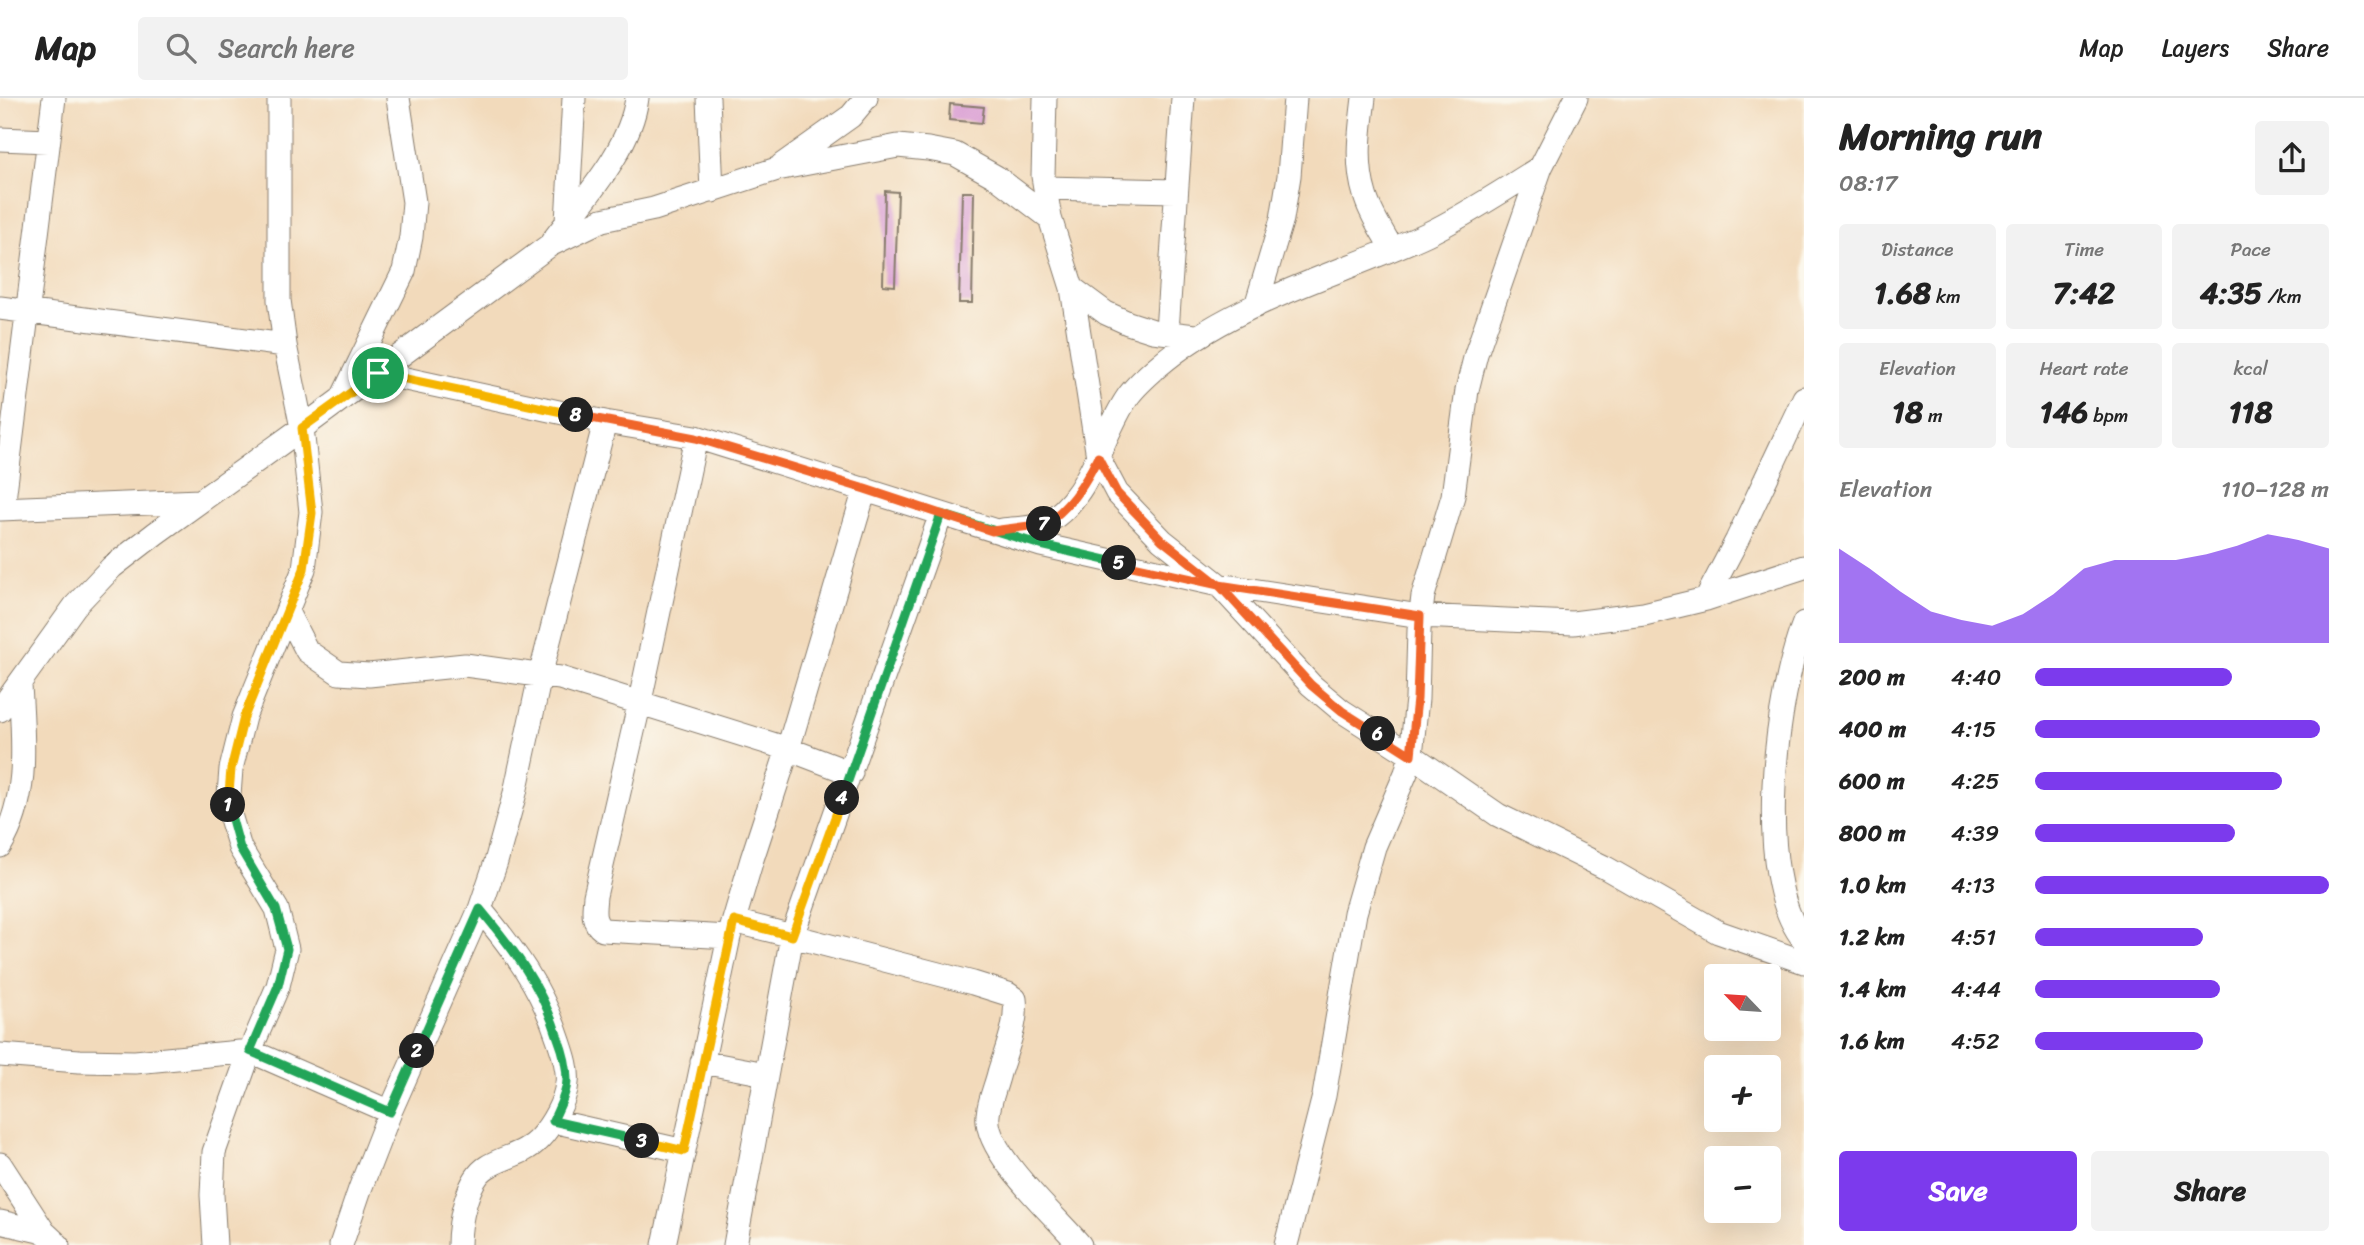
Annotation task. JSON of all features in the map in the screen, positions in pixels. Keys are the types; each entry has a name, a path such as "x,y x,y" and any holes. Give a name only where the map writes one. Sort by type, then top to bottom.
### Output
{"street":[{"path":"54,98 1,508 74,508 200,501"},
{"path":"215,1245 212,1195 214,1152 250,1051 278,986 287,949 276,909 240,848 228,808 231,769 244,717 304,569 312,513 302,428 279,300 279,98"},
{"path":"342,399 404,271 411,237 414,202 398,98"},
{"path":"567,222 574,98"},
{"path":"550,245 612,160 626,136 637,98"},
{"path":"708,98 712,191"},
{"path":"776,169 851,116 866,98"},
{"path":"1045,98 1043,176 1050,218 1072,288 1098,457 1117,493 1162,540 1219,585 1311,685 1342,711 1498,815 1606,867 1718,932 1804,962"},
{"path":"1167,331 1183,98"},
{"path":"1256,306 1282,219 1289,176 1295,98"},
{"path":"1364,98 1358,148 1361,177 1365,197 1392,249"},
{"path":"1286,1245 1324,1096 1355,913 1374,846 1406,773 1411,755 1417,699 1420,616 1430,570 1453,496 1466,401 1476,354 1541,167 1576,98"},
{"path":"0,139 48,141"},
{"path":"0,710 75,606 112,567 550,245 602,220 654,209 776,169 898,146 955,154 996,177 1050,218"},
{"path":"992,531 1040,526 1056,517 1091,471 1128,396 1155,368 1195,336 1256,306 1429,233 1541,167"},
{"path":"1045,188 1175,191"},
{"path":"1072,288 1106,313 1128,323 1153,331 1195,336"},
{"path":"0,308 285,345"},
{"path":"378,373 606,422 696,438 1041,545 1219,585 1420,616 1573,623 1644,614 1706,599 1804,567"},
{"path":"1706,599 1804,398"},
{"path":"341,1245 390,1112 480,909 496,862 515,793 540,676 606,422"},
{"path":"696,438 595,896 594,919 597,926 603,930 732,929 792,936 1008,994 1015,999 1012,1028 987,1116 991,1139 1003,1159 1080,1245"},
{"path":"669,1244 684,1151 732,929 865,489"},
{"path":"735,1245 792,936 941,514"},
{"path":"288,612 307,652 339,673 369,675 466,665 560,678 788,749 851,773"},
{"path":"1804,623 1796,643 1783,701 1776,758 1774,824 1780,889 1796,931 1804,940"},
{"path":"0,846 17,805 24,760 20,685"},
{"path":"459,1245 459,1230 469,1190 484,1168 537,1141 553,1121 567,1082 564,1055 552,1018 533,978 480,909"},
{"path":"0,1055 135,1062 250,1051 390,1112"},
{"path":"702,1062 766,1074"},
{"path":"553,1121 684,1151"},
{"path":"0,1164 51,1239"},
{"path":"0,1222 51,1239"}],"building":[{"path":"950,104 984,107 982,123 949,120"},
{"path":"885,191 898,192 895,286 883,285"},
{"path":"962,192 974,192 972,303 959,303"}],"route":[{"path":"378,373 302,428 312,513 304,569 244,717 231,769 228,808 240,848 276,909 287,949 278,986 250,1051 390,1112 480,909 533,978 552,1018 564,1055 567,1082 553,1121 684,1151 734,921 792,936 851,773 941,514 992,531 1041,545 1219,585 1420,616 1417,699 1411,755 1342,711 1311,685 1219,585 1162,540 1117,493 1098,457 1071,500 1056,517 1040,526 992,531 865,489 696,438 606,422 378,373"}]}
